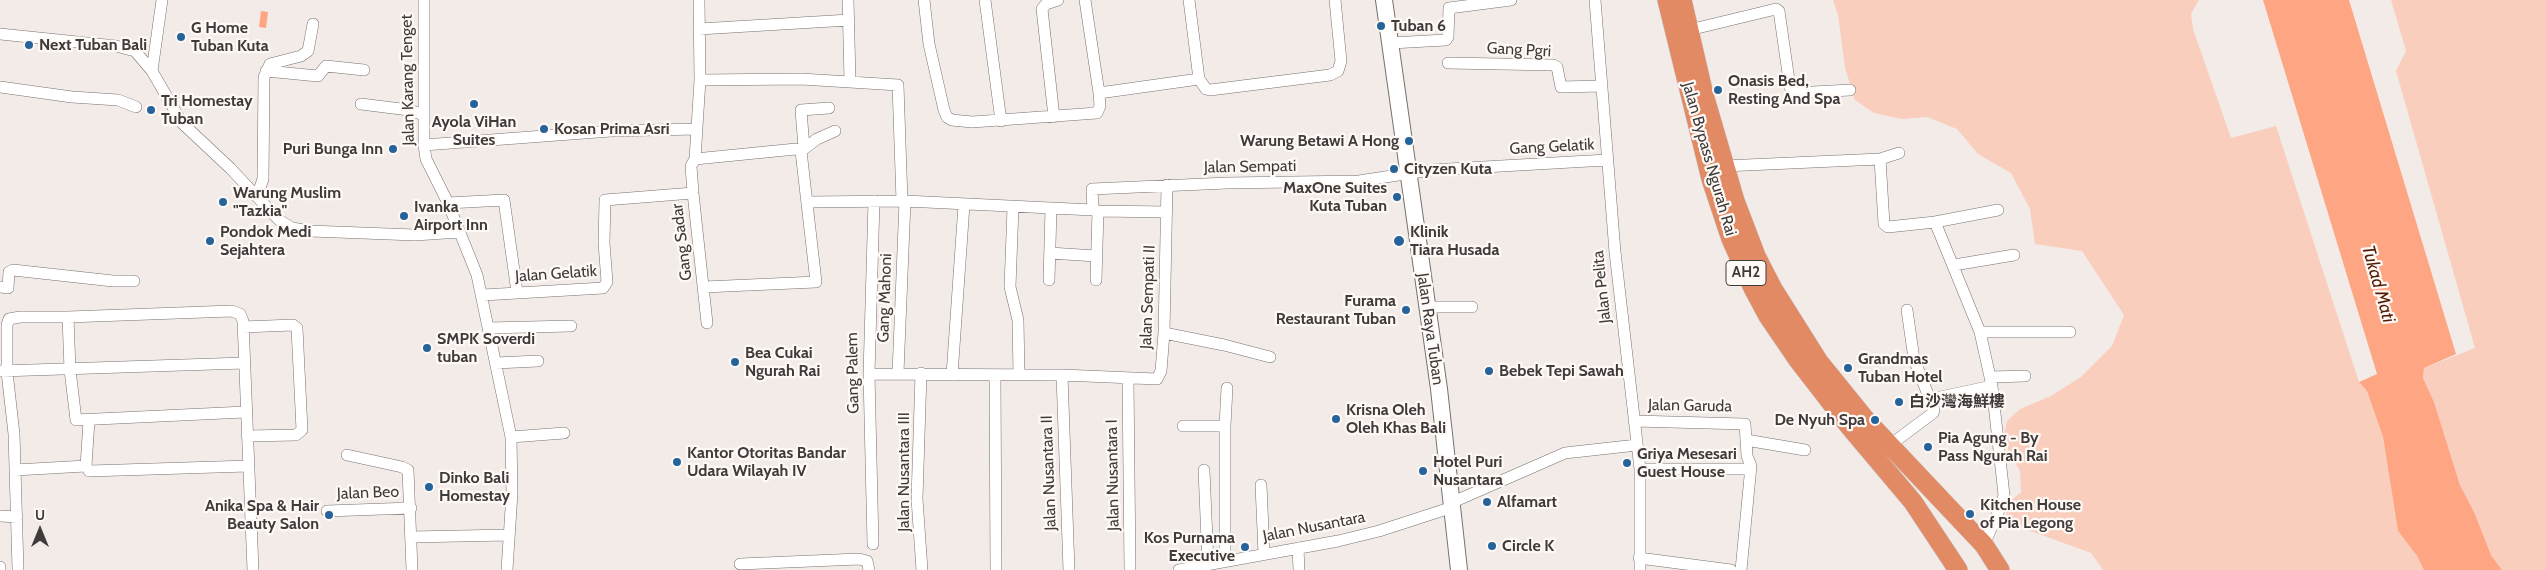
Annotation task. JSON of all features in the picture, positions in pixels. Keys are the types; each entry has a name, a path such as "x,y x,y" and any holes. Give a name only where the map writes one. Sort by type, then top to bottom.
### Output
{"highway":[{"name":"Jalan Bypass Ngurah Rai","path":"1668,0 1711,179 1731,239 1753,288 1768,316 1798,360 1849,426 1914,502"},
{"name":"Jalan Bypass Ngurah Rai","path":"1682,0 1704,95 1724,166 1749,241 1783,307 1820,362 1866,420 1932,493"},
{"path":"1932,493 1984,546 2000,570"},
{"name":"AH2","path":"1932,493 1984,570"},
{"path":"1914,502 1958,570"},
{"name":"AH2","path":"1914,502 1936,523 1971,570"}],"main road":[{"name":"Jalan Raya Tuban","path":"1384,0 1453,504 1459,570"}],"street":[{"path":"152,71 162,0"},
{"name":"Jalan Karang Tenget","path":"424,0 424,145 428,163 448,203 483,295 511,437 512,493 507,570"},
{"name":"Gang Sadar","path":"699,0 700,80 695,160 691,166 707,323"},
{"path":"700,80 850,80 848,0"},
{"path":"924,0 938,87 947,117 972,122 1097,113 1100,106 1099,93 1085,0"},
{"path":"985,0 1001,121"},
{"path":"1054,117 1042,9 1046,4 1058,0"},
{"path":"1189,0 1199,79 1206,89 1210,90 1330,75 1338,71 1342,60 1335,0"},
{"path":"1391,43 1446,40 1448,38 1449,8 1511,0"},
{"name":"Jalan Pelita","path":"1594,0 1614,252 1640,469 1640,570"},
{"path":"1689,30 1776,9 1779,11 1790,87 1795,93 1850,90"},
{"path":"700,29 849,20"},
{"path":"257,196 263,179 264,77 270,64 301,56 308,51 313,24"},
{"path":"0,34 127,48 137,53 152,71 182,123 285,224 300,230 415,235 460,232"},
{"name":"Gang Pgri","path":"1448,63 1553,65 1557,67 1561,87 1600,86"},
{"path":"266,71 318,76 326,66 364,70"},
{"path":"1099,93 1199,79"},
{"name":"Gang Mahoni","path":"850,80 899,86 904,201 898,373"},
{"path":"0,88 66,97 118,100 136,107"},
{"path":"361,104 409,110 424,115"},
{"path":"704,287 816,282 802,150 801,110 829,108"},
{"path":"424,145 611,131 696,129"},
{"path":"695,160 796,149 802,150 835,131"},
{"path":"1724,166 1880,159 1900,153"},
{"path":"1880,159 1885,225 1890,227 1936,222 1998,210"},
{"name":"Gang Gelatik","path":"1409,173 1607,160"},
{"name":"Jalan Sempati","path":"1095,211 1092,189 1167,185 1359,181 1409,173"},
{"name":"Jalan Sempati II","path":"1128,379 1153,380 1159,377 1164,333 1167,185"},
{"name":"Jalan Gelatik","path":"483,295 603,288 607,282 604,243 605,200 693,193"},
{"path":"448,203 504,200 516,292"},
{"name":"Gang Palem","path":"873,544 869,374 874,201"},
{"path":"808,202 904,201 1013,208 1167,212"},
{"path":"952,375 964,204"},
{"path":"1013,208 1010,287 1018,320 1018,375"},
{"path":"1049,280 1051,209"},
{"path":"1095,211 1096,280"},
{"path":"1936,222 1980,332 1992,382 2004,495 1984,546"},
{"path":"1050,253 1096,256"},
{"path":"1954,265 2014,256"},
{"path":"0,287 8,287 9,273 13,270 113,282 134,281"},
{"path":"1427,307 1472,307"},
{"path":"1890,445 1933,413 1934,408 1914,359 1907,310"},
{"path":"18,569 15,470 4,372 9,319 20,316 68,317 232,311 242,316 244,327 245,412 253,570"},
{"path":"68,317 70,370 75,419 89,421 245,412"},
{"path":"244,327 293,325 297,328 302,430 296,435 246,436"},
{"path":"488,328 571,326"},
{"path":"1980,332 2070,332"},
{"path":"1164,333 1224,345 1270,357"},
{"path":"496,362 538,361"},
{"path":"4,372 244,363"},
{"name":"Jalan Nusantara III","path":"921,373 917,490 922,570"},
{"path":"869,374 1062,375 1128,379"},
{"name":"Jalan Nusantara II","path":"1062,375 1069,570"},
{"path":"995,376 996,570"},
{"path":"1931,399 1992,382 2025,376"},
{"name":"Jalan Nusantara I","path":"1128,379 1130,570"},
{"path":"1225,561 1225,426 1227,388"},
{"path":"89,421 86,466 88,470 248,466"},
{"name":"Jalan Garuda","path":"1634,421 1744,424 1746,440"},
{"path":"1183,426 1225,426"},
{"path":"511,437 564,433"},
{"path":"1741,570 1751,491 1751,466 1747,456 1746,440 1805,450"},
{"name":"Jalan Nusantara","path":"1179,570 1379,531 1453,504 1566,453 1637,445"},
{"path":"347,455 408,470 412,570"},
{"path":"15,470 86,466"},
{"path":"1640,469 1744,469"},
{"path":"1204,470 1208,564"},
{"path":"1261,485 1264,554"},
{"name":"Jalan Beo","path":"327,511 411,508"},
{"path":"0,516 17,517"},
{"path":"411,538 508,535"},
{"path":"1298,548 1299,570"},
{"path":"1640,558 1731,570"},
{"path":"740,564 859,559 868,561 869,570"}],"shaded area":[{"path":"1833,0 2199,0 2191,14 2193,29 2231,138 2276,126 2359,382 2367,391 2383,437 2398,531 2417,556 2424,570 2103,570 2091,553 2006,522 2007,504 2021,492 2020,471 2009,452 2004,435 2007,421 2020,409 2051,396 2081,377 2112,346 2124,315 2082,251 2035,244 2030,209 2011,173 1978,154 1957,129 1927,117 1902,119 1874,113 1855,100 1845,68 1838,15"},
{"path":"2391,0 2546,0 2546,570 2502,570 2491,555 2475,514 2460,485 2434,402 2423,378 2424,368 2475,348 2396,71 2406,51"}],"water":[{"name":"Tukad Mati","path":"2263,0 2349,0 2456,354 2424,368 2423,378 2434,402 2460,485 2475,514 2491,555 2502,570 2424,570 2417,556 2398,531 2383,437 2367,391 2359,382 2377,374"},
{"path":"261,11 268,12 266,28 259,27"}],"place":[{"name":"Tuban 6","path":"1381,26"},
{"name":"G Home Tuban Kuta","path":"181,37"},
{"name":"Next Tuban Bali","path":"29,45"},
{"name":"Onasis Bed, Resting And Spa","path":"1718,90"},
{"name":"Ayola ViHan Suites","path":"474,104"},
{"name":"Tri Homestay Tuban","path":"151,110"},
{"name":"Kosan Prima Asri","path":"544,129"},
{"name":"Warung Betawi A Hong","path":"1409,141"},
{"name":"Puri Bunga Inn","path":"393,149"},
{"name":"Cityzen Kuta","path":"1394,169"},
{"name":"MaxOne Suites Kuta Tuban","path":"1397,197"},
{"name":"Warung Muslim \"Tazkia\"","path":"223,202"},
{"name":"Ivanka Airport Inn","path":"404,216"},
{"name":"Pondok Medi Sejahtera","path":"210,241"},
{"name":"Klinik Tiara Husada","path":"1399,241"},
{"name":"Furama Restaurant Tuban","path":"1406,310"},
{"name":"SMPK Soverdi tuban","path":"427,348"},
{"name":"Bea Cukai Ngurah Rai","path":"735,362"},
{"name":"Grandmas Tuban Hotel","path":"1848,368"},
{"name":"Bebek Tepi Sawah","path":"1489,371"},
{"name":"白沙灣海鮮樓","path":"1899,402"},
{"name":"Krisna Oleh Oleh Khas Bali","path":"1336,419"},
{"name":"De Nyuh Spa","path":"1875,420"},
{"name":"Pia Agung - By Pass Ngurah Rai","path":"1928,447"},
{"name":"Kantor Otoritas Bandar Udara Wilayah IV","path":"677,462"},
{"name":"Griya Mesesari Guest House","path":"1627,463"},
{"name":"Hotel Puri Nusantara","path":"1423,471"},
{"name":"Dinko Bali Homestay","path":"429,487"},
{"name":"Alfamart","path":"1487,502"},
{"name":"Kitchen House of Pia Legong","path":"1970,514"},
{"name":"Anika Spa & Hair Beauty Salon","path":"329,515"},
{"name":"Circle K","path":"1492,546"},
{"name":"Kos Purnama Executive","path":"1245,547"}]}
